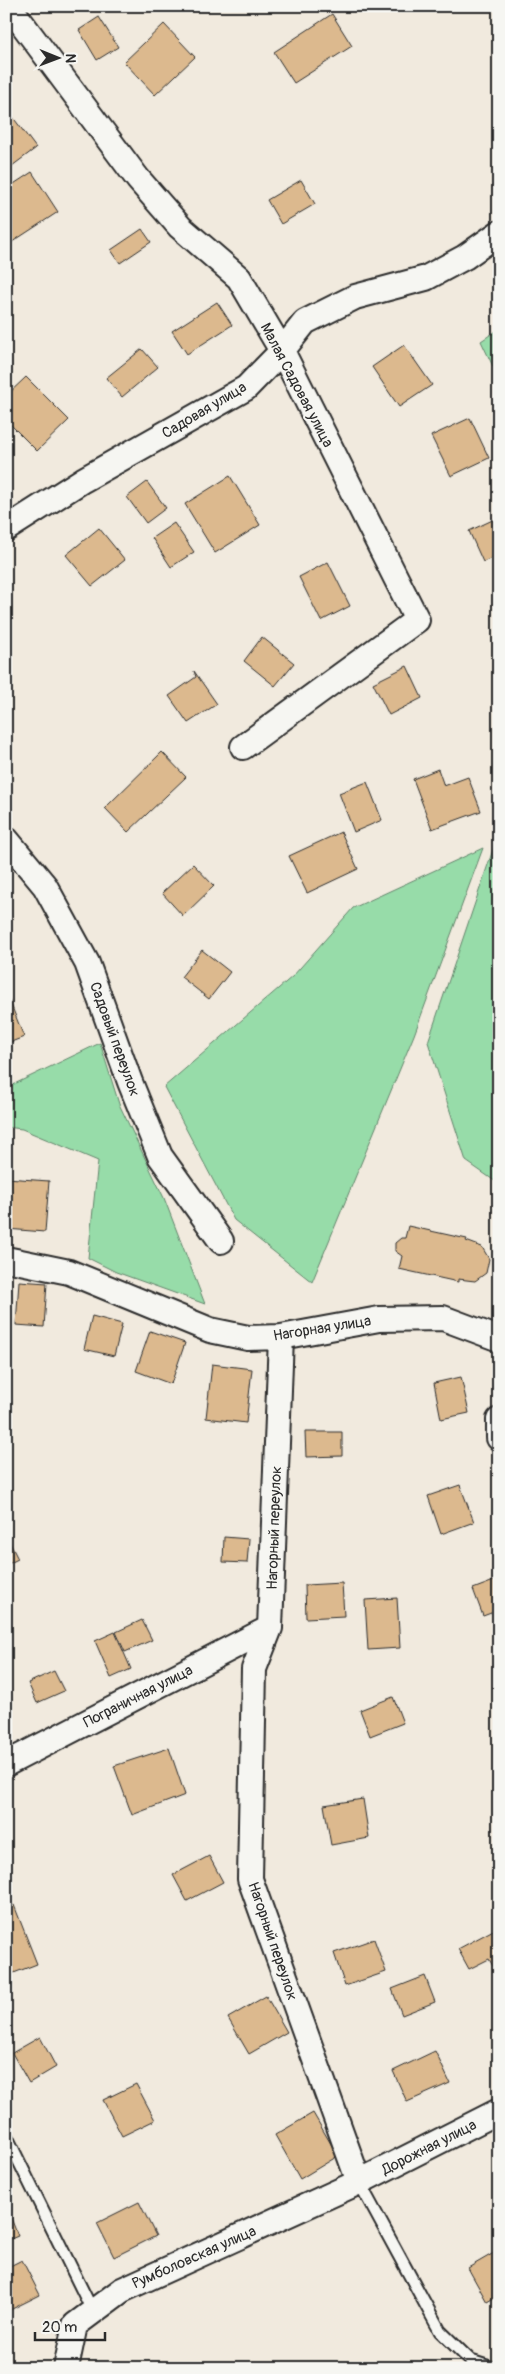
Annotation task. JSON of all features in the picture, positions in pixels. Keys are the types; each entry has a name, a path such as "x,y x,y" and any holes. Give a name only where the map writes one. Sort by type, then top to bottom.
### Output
{"street":[{"name":"Малая Садовая улица","path":"8,7 138,179 180,227 239,278 282,351 417,620 243,747"},
{"name":"Садовая улица","path":"6,529 83,480 246,388 282,351 305,322 355,297 426,278 465,257 499,233"},
{"name":"Садовый переулок","path":"6,839 45,886 87,963 130,1082 160,1156 221,1241"},
{"name":"Нагорная улица","path":"6,1259 69,1272 210,1330 248,1338 281,1337 379,1318 442,1318 499,1339"},
{"name":"Нагорный переулок","path":"281,1337 270,1628 254,1669 250,1879 359,2182"},
{"path":"499,1420 499,1438"},
{"name":"Пограничная улица","path":"6,1764 270,1628"},
{"name":"Дорожная улица","path":"359,2182 499,2111"},
{"name":"Румболовская улица","path":"66,2368 75,2325 122,2290 359,2182"}],"lane":[{"path":"6,2135 93,2312"},
{"name":"Нагорный переулок","path":"359,2182 440,2331 471,2362 493,2368"}],"green space":[{"path":"499,329 499,379 481,341"},
{"path":"499,832 499,1184 466,1161 428,1042"},
{"path":"483,848 414,1035 312,1282 234,1220 164,1087 293,976 353,908"},
{"path":"100,1043 119,1104 164,1198 205,1304 116,1272 88,1258 98,1161 22,1129 6,1127 6,1088"}],"building":[{"path":"332,14 352,46 294,83 274,52"},
{"path":"99,17 118,47 97,60 79,30"},
{"path":"164,24 195,57 155,95 124,62"},
{"path":"6,108 36,148 8,169 6,167"},
{"path":"32,172 58,212 6,246 6,189"},
{"path":"301,180 315,204 281,224 267,200"},
{"path":"142,229 151,242 120,263 111,250"},
{"path":"217,302 232,325 187,354 172,331"},
{"path":"404,345 432,385 399,407 372,367"},
{"path":"142,349 158,367 122,397 106,378"},
{"path":"26,377 69,420 37,451 6,420 6,396"},
{"path":"470,418 489,458 451,476 431,436"},
{"path":"230,476 260,525 215,553 185,504"},
{"path":"147,482 166,508 146,523 127,497"},
{"path":"499,517 499,555 483,562 469,531"},
{"path":"174,523 194,552 171,567 152,538"},
{"path":"99,528 125,560 92,586 66,555"},
{"path":"328,562 350,606 321,621 299,577"},
{"path":"262,637 294,663 275,686 244,661"},
{"path":"407,666 422,698 389,715 373,683"},
{"path":"194,671 217,704 188,723 169,696 196,677"},
{"path":"162,752 186,777 128,832 105,808"},
{"path":"438,769 444,786 468,777 481,811 432,829 413,779"},
{"path":"367,782 382,820 354,832 339,793"},
{"path":"341,832 358,869 307,893 289,856"},
{"path":"193,864 214,886 183,916 162,893"},
{"path":"202,950 230,972 209,999 181,977"},
{"path":"6,992 24,1037 6,1044"},
{"path":"6,1178 49,1181 45,1232 6,1229"},
{"path":"408,1226 467,1239 466,1241 482,1247 489,1259 486,1273 475,1281 458,1279 458,1282 399,1269 402,1256 395,1251 395,1243 401,1238 405,1238"},
{"path":"19,1281 47,1283 44,1327 16,1325"},
{"path":"92,1316 122,1324 114,1356 84,1349"},
{"path":"150,1331 185,1343 171,1384 136,1371"},
{"path":"212,1364 252,1369 246,1423 206,1418"},
{"path":"461,1377 469,1413 441,1419 434,1383"},
{"path":"305,1432 342,1432 342,1456 306,1457"},
{"path":"460,1485 474,1522 441,1534 428,1496"},
{"path":"6,1535 18,1559 6,1565"},
{"path":"224,1537 249,1539 247,1563 223,1562"},
{"path":"499,1579 499,1610 483,1616 473,1589"},
{"path":"342,1583 344,1616 306,1618 305,1585"},
{"path":"397,1598 400,1648 368,1650 365,1600"},
{"path":"142,1620 152,1640 125,1652 116,1632"},
{"path":"115,1632 131,1669 111,1678 95,1641"},
{"path":"54,1671 64,1691 37,1703 28,1683"},
{"path":"393,1697 403,1723 370,1736 360,1710"},
{"path":"169,1748 185,1795 132,1815 114,1766"},
{"path":"363,1799 369,1838 331,1845 324,1805"},
{"path":"209,1856 223,1882 187,1901 173,1875"},
{"path":"14,1905 37,1964 6,1976 6,1908"},
{"path":"499,1927 499,1977 489,1959 469,1969 458,1949"},
{"path":"374,1939 386,1972 345,1986 334,1953"},
{"path":"425,1976 435,2002 402,2015 392,1989"},
{"path":"266,1996 287,2032 249,2054 228,2018"},
{"path":"40,2037 56,2067 29,2083 12,2053"},
{"path":"435,2051 450,2083 407,2102 393,2071"},
{"path":"136,2084 155,2120 122,2136 103,2100"},
{"path":"313,2113 338,2156 300,2179 275,2135"},
{"path":"139,2202 156,2236 114,2257 97,2223"},
{"path":"9,2213 18,2236 6,2241 6,2214"},
{"path":"499,2250 499,2295 487,2302 468,2268"},
{"path":"22,2260 40,2295 6,2312 6,2268"}]}
